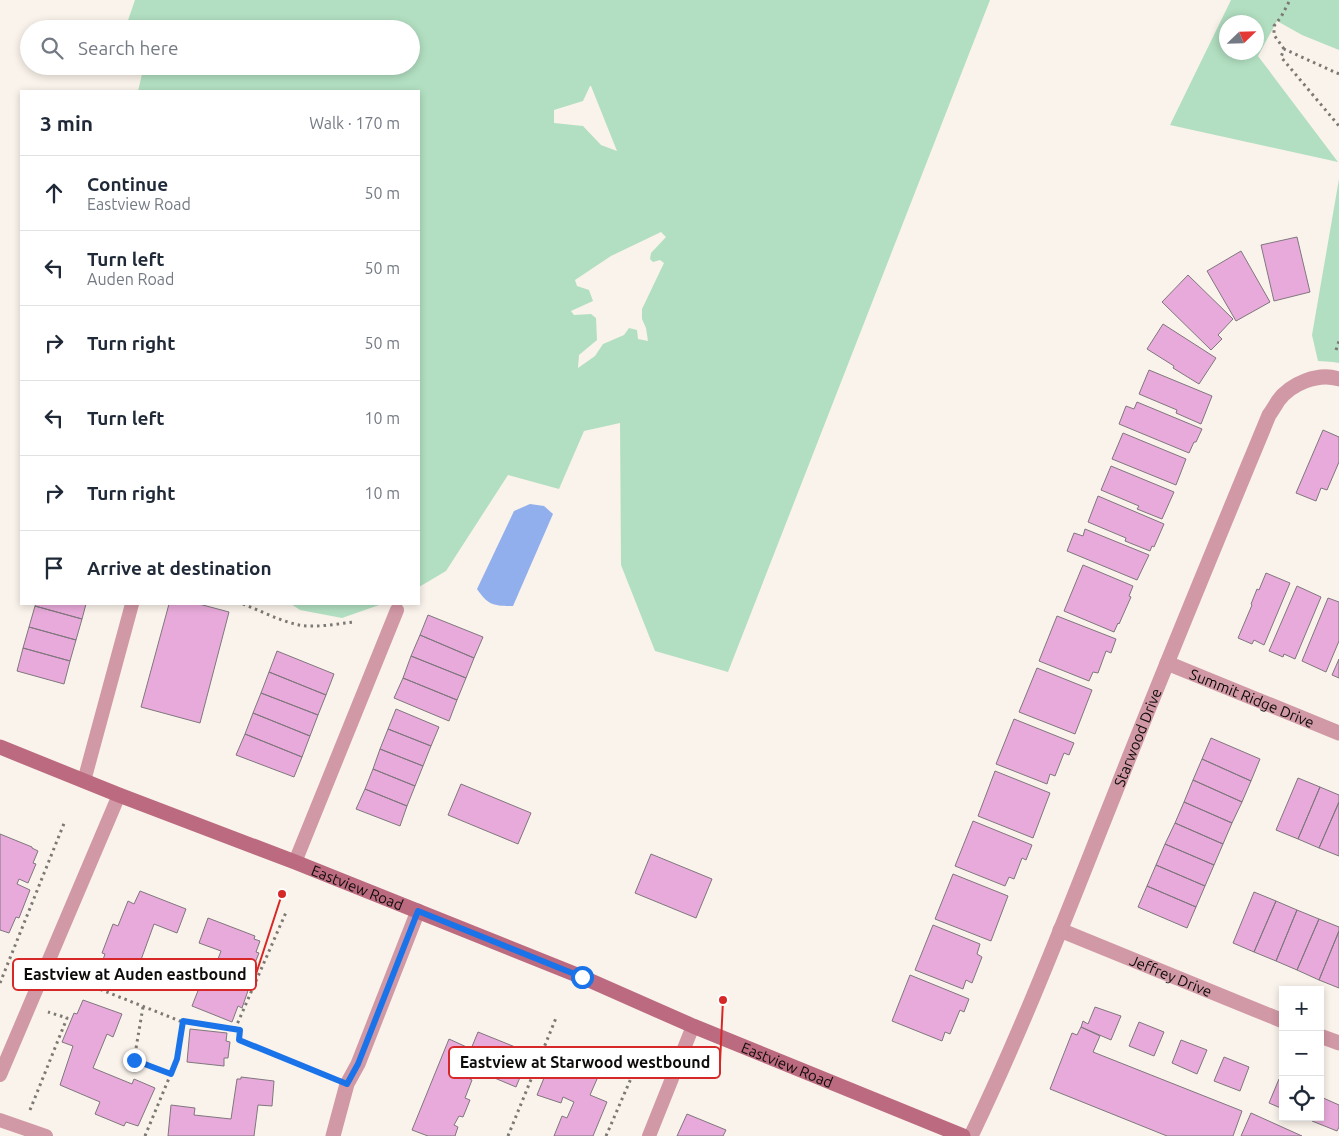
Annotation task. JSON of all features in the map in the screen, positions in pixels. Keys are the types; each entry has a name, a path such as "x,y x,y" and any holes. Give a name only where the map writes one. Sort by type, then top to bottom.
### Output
{"main road":[{"name":"Eastview Road","path":"0,747 582,977 693,1026 963,1136"}],"street":[{"name":"Starwood Drive","path":"971,1136 994,1088 1060,930 1167,662 1270,415 1278,401 1291,388 1318,378 1339,379"},
{"name":"Summit Ridge Drive","path":"1167,662 1339,733"},
{"path":"333,1136 347,1084 358,1064 418,911"},
{"name":"Jeffrey Drive","path":"1060,930 1279,1018"},
{"path":"1324,1038 1339,1044"}],"lane":[{"path":"84,781 132,605"},
{"path":"295,862 397,610"},
{"path":"0,1075 119,795"},
{"path":"649,1136 693,1026"},
{"path":"0,1120 46,1136"}],"path":[{"path":"1290,0 1274,26 1274,35 1284,50 1339,74"},
{"path":"1284,50 1281,57 1339,126"},
{"path":"1336,350 1339,342"},
{"path":"246,605 300,625 318,626 354,622"},
{"path":"0,983 65,821"},
{"path":"235,1030 287,910"},
{"path":"46,968 183,1021 240,1030 239,1040 347,1084"},
{"path":"144,1006 134,1060 171,1074"},
{"path":"30,1111 67,1018 46,1012"},
{"path":"508,1136 556,1018"},
{"path":"145,1136 177,1059 183,1021"},
{"path":"606,1136 642,1053"}],"green space":[{"path":"135,0 990,0 728,672 655,651 621,565 620,423 584,431 559,489 508,475 446,571 420,586 420,90 138,90 142,75 420,75 420,20 128,20","holes":["591,86 617,151 601,145 583,126 554,123 554,110 583,101","661,232 666,237 651,253 650,259 653,262 660,260 664,263 642,309 642,319 648,341 638,339 637,330 629,328 624,335 603,344 595,356 578,368 579,355 597,340 596,318 591,314 574,315 571,311 593,301 589,290 577,286 575,280 611,256"]},
{"path":"1231,0 1339,0 1339,50 1302,35 1277,21 1264,45 1264,15 1224,15"},
{"path":"1219,25 1219,60 1261,60 1338,162 1170,125"},
{"path":"1339,179 1339,363 1318,361 1312,335"},
{"path":"292,605 379,605 342,618 300,610"}],"water":[{"path":"530,504 544,506 553,514 513,606 492,604 477,589 514,511"}],"building":[{"path":"1297,237 1310,292 1274,301 1261,245"},
{"path":"1241,251 1270,302 1236,321 1207,271"},
{"path":"1188,275 1233,319 1218,335 1222,339 1211,350 1162,302"},
{"path":"1163,324 1216,358 1199,384 1147,349"},
{"path":"1149,370 1212,396 1201,424 1176,413 1177,410 1139,394"},
{"path":"1137,402 1202,429 1189,453 1119,424 1126,406 1134,409"},
{"path":"1323,430 1339,437 1339,462 1327,490 1321,488 1316,501 1296,493"},
{"path":"1123,433 1186,459 1176,485 1112,459"},
{"path":"1111,466 1174,492 1162,519 1137,509 1139,506 1101,490"},
{"path":"1098,496 1164,524 1154,547 1152,546 1150,551 1125,541 1126,538 1088,522"},
{"path":"1085,529 1149,555 1137,580 1067,551 1074,533 1083,536"},
{"path":"1083,565 1133,586 1129,596 1131,597 1114,632 1064,611"},
{"path":"1266,573 1290,583 1264,645 1254,640 1252,644 1238,638 1257,589 1259,590"},
{"path":"1297,586 1321,597 1295,659 1284,654 1283,657 1269,651"},
{"path":"1328,598 1339,602 1339,641 1326,672 1302,661"},
{"path":"36,605 86,605 82,619"},
{"path":"169,605 203,605 229,612 200,723 141,707"},
{"path":"35,606 82,619 76,640 29,627"},
{"path":"428,615 483,637 474,658 420,635"},
{"path":"1057,616 1116,639 1111,653 1106,651 1098,673 1093,672 1089,681 1039,661"},
{"path":"29,627 76,640 70,661 23,648"},
{"path":"420,635 474,658 466,678 411,656"},
{"path":"23,648 70,661 64,684 17,671"},
{"path":"277,651 334,674 326,695 269,672"},
{"path":"411,656 466,678 457,700 403,678"},
{"path":"1339,659 1339,678 1332,675"},
{"path":"1037,668 1092,690 1075,734 1019,712"},
{"path":"269,672 326,695 318,715 261,693"},
{"path":"403,678 457,700 449,721 394,698"},
{"path":"261,693 318,715 310,736 253,713"},
{"path":"396,709 439,727 431,746 388,729"},
{"path":"253,713 310,736 302,757 245,734"},
{"path":"1014,719 1074,743 1069,755 1064,753 1055,776 1050,774 1047,784 996,764"},
{"path":"388,729 431,746 423,766 380,749"},
{"path":"245,734 302,757 294,777 236,755"},
{"path":"1211,738 1260,759 1251,781 1202,759"},
{"path":"380,749 423,766 415,786 373,769"},
{"path":"1202,759 1251,781 1242,802 1193,780"},
{"path":"373,769 415,786 407,806 365,789"},
{"path":"995,771 1050,793 1033,838 978,816"},
{"path":"1298,778 1320,787 1298,839 1276,830"},
{"path":"1193,780 1242,802 1232,823 1184,802"},
{"path":"461,784 531,813 518,844 448,815"},
{"path":"1320,787 1339,795 1339,802 1319,848 1298,839"},
{"path":"365,789 407,806 400,826 356,809"},
{"path":"1184,802 1232,823 1223,844 1175,823"},
{"path":"1339,802 1339,856 1319,848"},
{"path":"973,821 1032,845 1026,860 1022,858 1014,879 1009,877 1005,886 955,866"},
{"path":"1175,823 1223,844 1214,865 1165,844"},
{"path":"0,834 38,851 33,863 36,864 28,883 19,879 17,884 30,890 19,918 16,917 9,933 0,930"},
{"path":"1165,844 1214,865 1205,886 1156,865"},
{"path":"651,854 712,879 696,918 635,893"},
{"path":"1156,865 1205,886 1196,907 1147,886"},
{"path":"953,874 1008,896 991,941 935,919"},
{"path":"1147,886 1196,907 1187,928 1138,907"},
{"path":"140,891 186,909 177,933 154,924 138,968 143,970 137,985 105,973 106,971 100,968 105,954 102,953 113,924 118,926 128,901 134,904"},
{"path":"1254,892 1276,901 1254,952 1233,943"},
{"path":"1276,901 1297,910 1276,961 1254,952"},
{"path":"1297,910 1319,919 1297,970 1276,961"},
{"path":"208,918 255,936 254,939 260,941 256,952 259,953 249,978 252,979 242,1008 238,1006 232,1022 192,1006 201,983 208,986 221,951 199,943"},
{"path":"1319,919 1339,927 1339,931 1319,980 1297,970"},
{"path":"933,925 980,944 977,954 982,957 972,983 966,980 963,989 915,970"},
{"path":"1339,931 1339,988 1319,980"},
{"path":"910,975 969,999 964,1012 960,1010 950,1034 945,1032 942,1041 892,1021"},
{"path":"83,1000 122,1014 113,1037 107,1034 93,1068 132,1084 134,1079 155,1088 138,1126 126,1122 124,1126 95,1114 100,1102 60,1085 73,1046 62,1042 74,1013 77,1014"},
{"path":"1095,1007 1121,1016 1111,1040 1081,1027 1083,1021 1088,1024"},
{"path":"1139,1022 1164,1032 1154,1056 1129,1046"},
{"path":"1081,1027 1100,1036 1093,1052 1242,1111 1233,1136 1167,1136 1050,1089 1072,1033 1077,1035"},
{"path":"190,1029 227,1033 226,1041 230,1042 228,1058 224,1058 224,1066 187,1062"},
{"path":"478,1032 530,1053 516,1087 485,1074 488,1069 472,1062 466,1077 472,1080 465,1098 470,1100 463,1117 459,1116 454,1125 458,1127 455,1136 428,1136 412,1130 449,1039 471,1049"},
{"path":"1181,1040 1207,1050 1197,1074 1172,1063"},
{"path":"1224,1057 1249,1067 1240,1091 1214,1081"},
{"path":"551,1061 597,1079 590,1095 607,1102 593,1136 554,1136 562,1116 567,1118 574,1102 563,1097 561,1103 537,1095"},
{"path":"241,1077 274,1081 272,1106 258,1105 254,1136 168,1136 171,1105 195,1108 194,1115 231,1119 237,1079 241,1079"},
{"path":"1279,1079 1279,1107 1269,1103"},
{"path":"1324,1098 1339,1105 1339,1127 1337,1131 1312,1121 1324,1121"},
{"path":"1251,1113 1302,1136 1241,1136"},
{"path":"687,1114 726,1130 723,1136 677,1136"}],"place":[{"name":"Eastview at Auden eastbound","path":"282,894"},
{"name":"Eastview at Starwood westbound","path":"723,1000"}],"route":[{"path":"134,1060 171,1074 177,1059 183,1021 240,1030 239,1040 347,1084 358,1064 418,911 582,977"}]}
